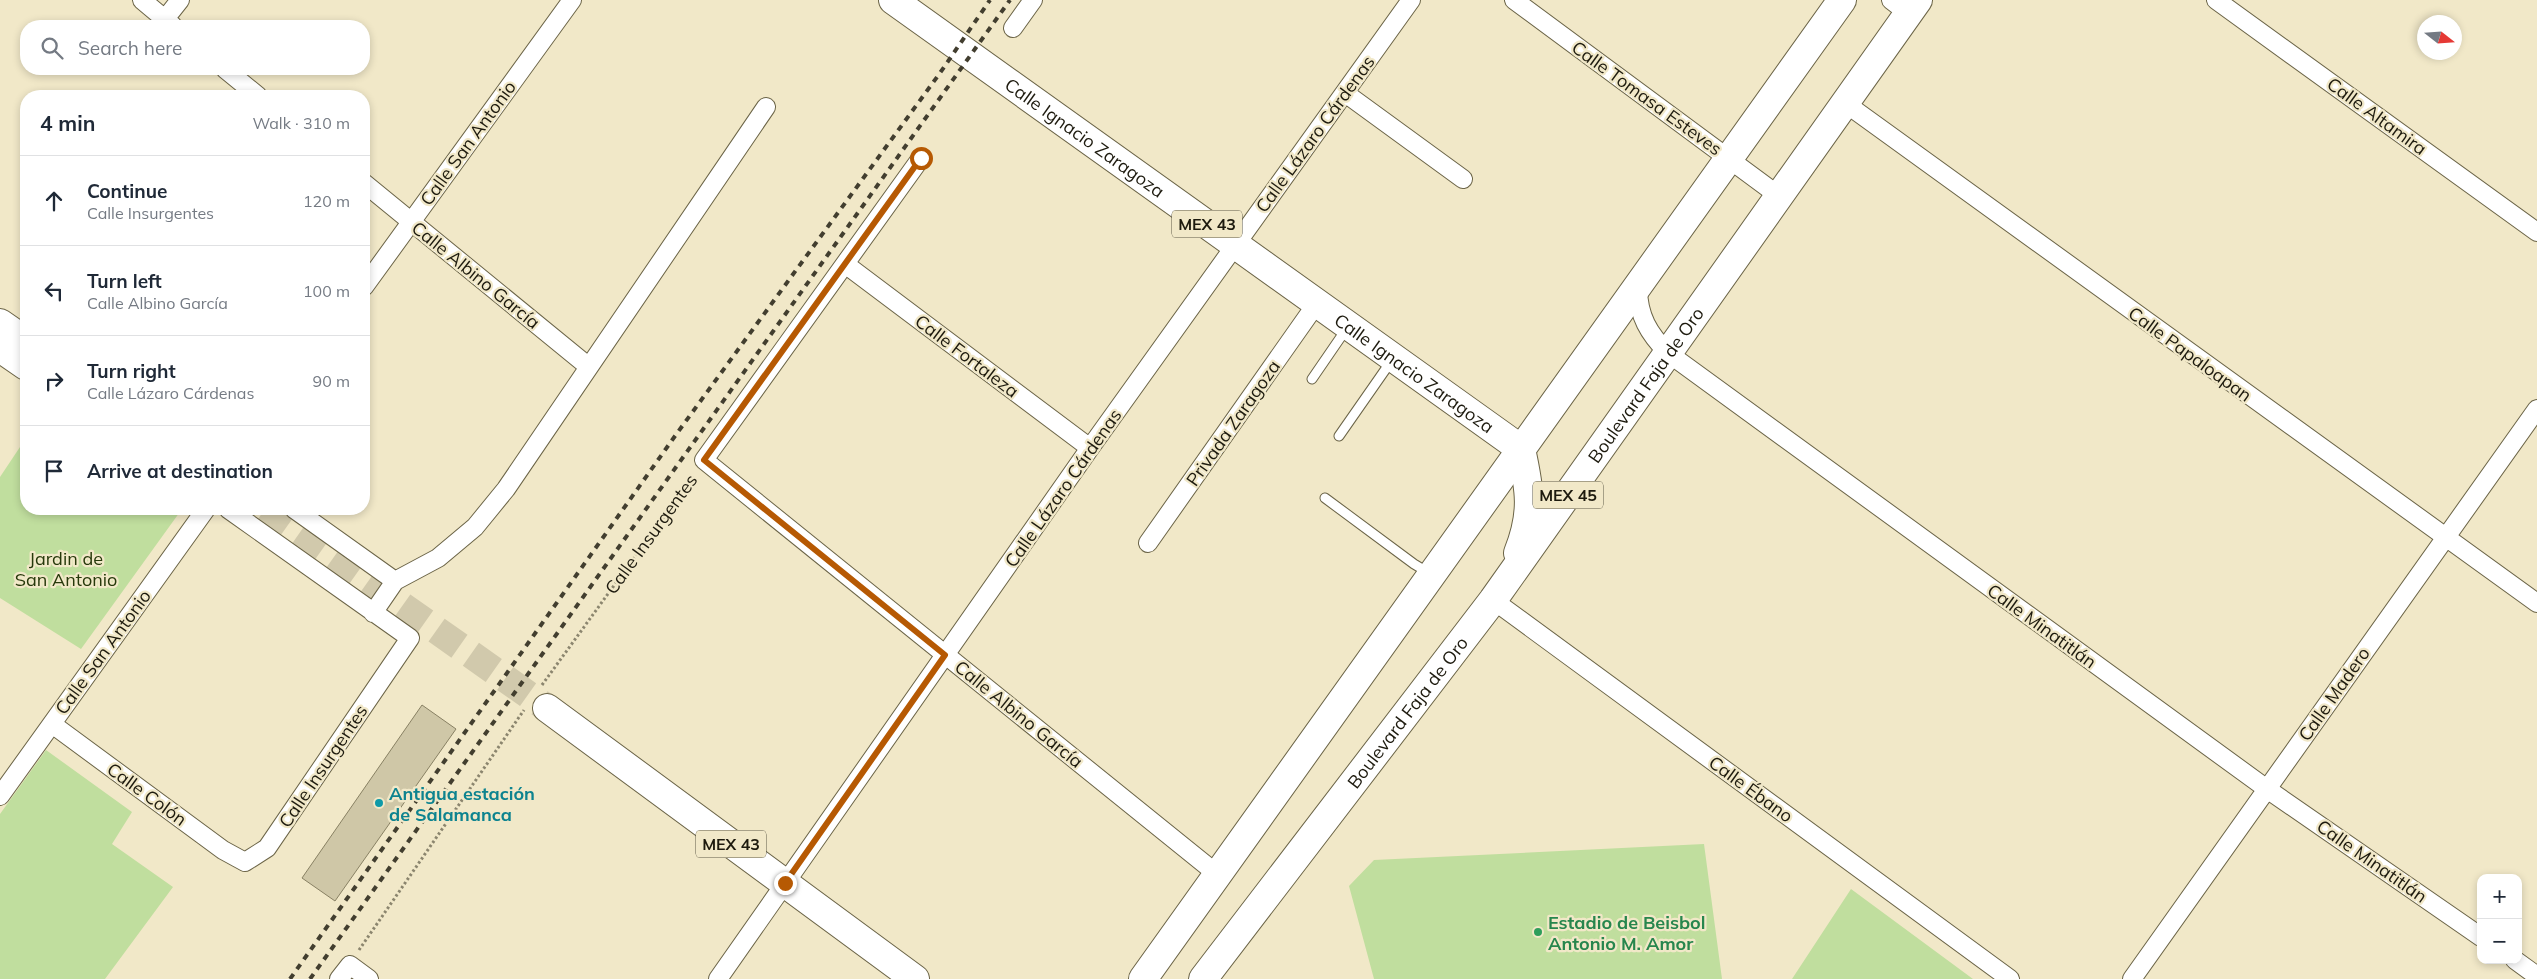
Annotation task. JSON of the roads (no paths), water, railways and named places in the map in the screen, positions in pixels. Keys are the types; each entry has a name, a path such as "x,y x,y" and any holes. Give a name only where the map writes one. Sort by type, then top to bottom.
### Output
{"main road":[{"name":"Calle Ignacio Zaragoza","path":"893,0 1521,449"},
{"path":"1143,979 1842,0"},
{"name":"Boulevard Faja de Oro","path":"1203,979 1493,600 1845,103 1906,4"},
{"path":"0,306 20,319"},
{"path":"0,323 20,337"},
{"path":"0,348 20,362"},
{"path":"1493,600 1514,564 1528,528 1530,488 1521,449"},
{"name":"MEX 43","path":"538,700 915,979"}],"street":[{"path":"142,0 165,20"},
{"path":"170,20 180,0"},
{"name":"Calle San Antonio","path":"370,279 572,0"},
{"path":"1013,28 1033,0"},
{"name":"Calle Lázaro Cárdenas","path":"718,979 1090,448 1411,0"},
{"name":"Calle Tomasa Esteves","path":"1514,0 1779,196"},
{"name":"Calle Altamira","path":"2216,0 2537,232"},
{"path":"232,75 251,90"},
{"path":"1345,93 1463,179"},
{"name":"Calle Papaloapan","path":"1845,103 2537,603"},
{"path":"236,515 373,613 396,581 438,558 475,527 506,489 766,107"},
{"name":"Calle Insurgentes","path":"704,460 921,158"},
{"name":"Calle Albino García","path":"370,188 589,367"},
{"name":"Calle Fortaleza","path":"845,264 1090,448"},
{"name":"Calle Minatitlán","path":"1638,288 1638,305 1642,319 1649,332 1668,353 2267,789 2477,934"},
{"name":"Privada Zaragoza","path":"1148,544 1317,303"},
{"name":"Calle Madero","path":"2132,979 2537,409"},
{"name":"Calle Albino García","path":"704,460 1217,874"},
{"name":"Calle San Antonio","path":"0,796 202,515"},
{"path":"302,515 396,581"},
{"name":"Calle Ébano","path":"1493,600 2010,979"},
{"name":"Calle Insurgentes","path":"246,862 267,848 410,638 373,613"},
{"name":"Calle Colón","path":"52,724 223,850 246,862"},
{"path":"2520,964 2537,976"},
{"path":"339,979 350,965 369,979"}],"lane":[{"path":"1312,379 1349,326"},
{"path":"1339,436 1393,358"},
{"path":"1325,498 1414,564 1432,574"}],"tunnel":[{"path":"274,515 547,708"}],"railway":[{"path":"290,979 675,436 940,73 990,0"},
{"path":"310,979 1010,0"}],"place":[{"name":"Antigua estación de Salamanca","path":"379,803"},
{"name":"Estadio de Beisbol Antonio M. Amor","path":"1538,932"}],"park label":[{"name":"Jardin de San Antonio","path":"66,568"}]}
